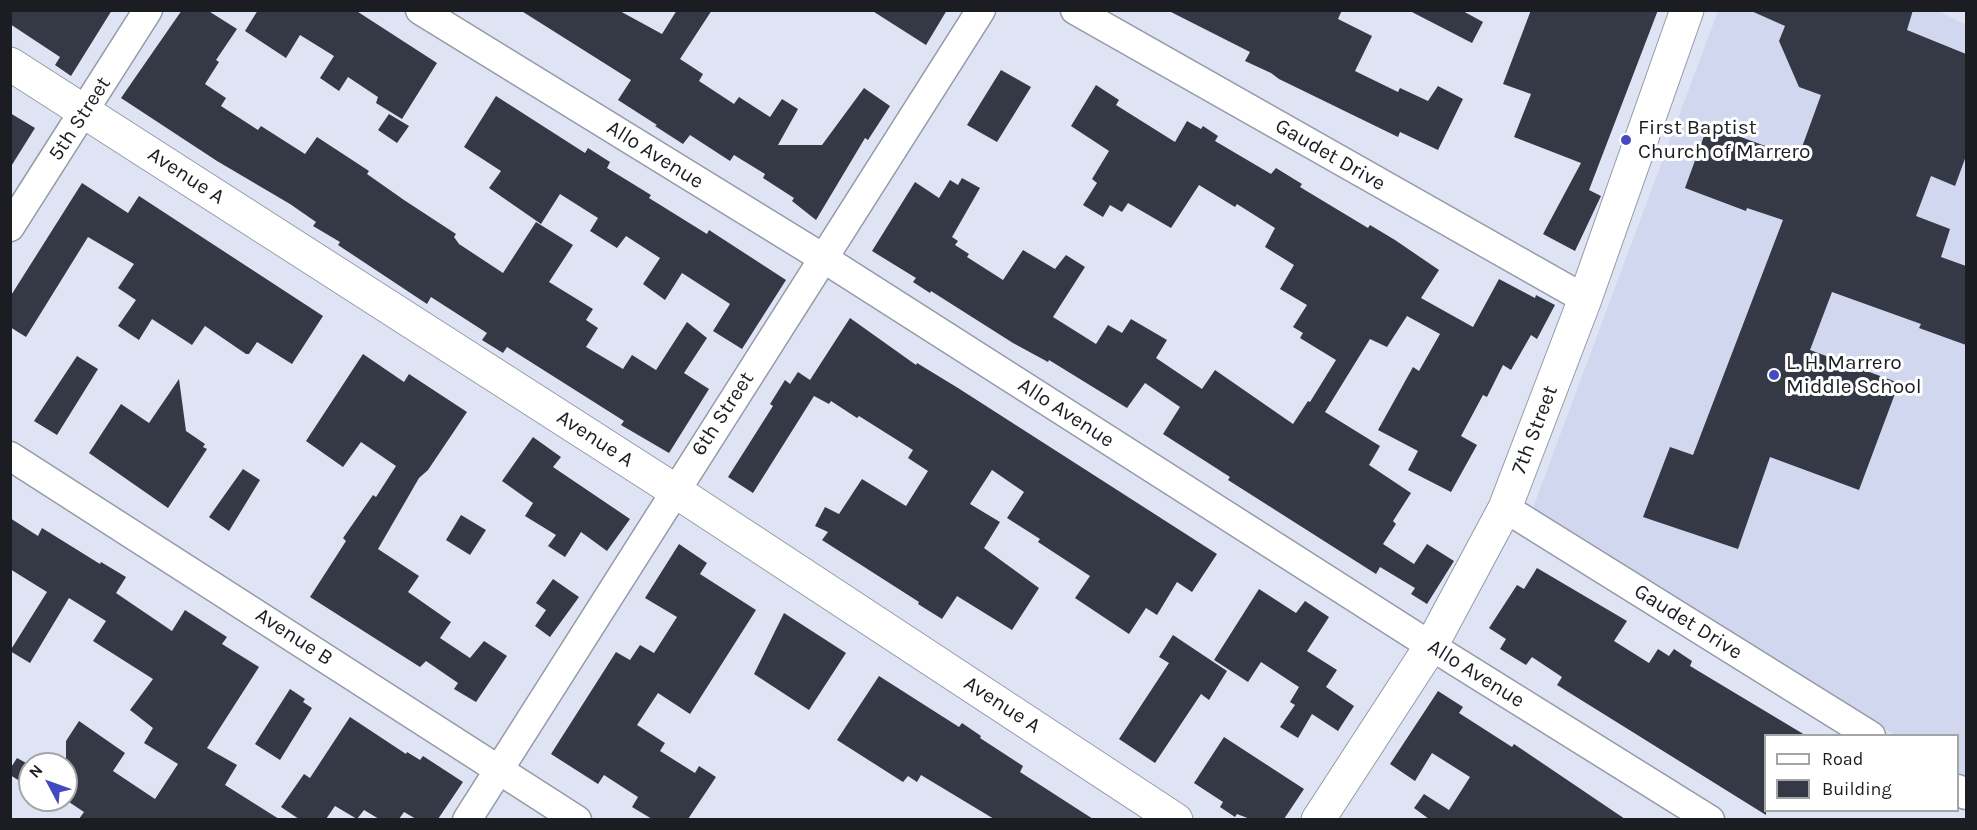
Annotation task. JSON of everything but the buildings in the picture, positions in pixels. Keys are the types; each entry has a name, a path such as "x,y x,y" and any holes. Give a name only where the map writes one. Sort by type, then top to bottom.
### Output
{"street":[{"name":"5th Street","path":"10,227 148,10"},
{"name":"Allo Avenue","path":"420,10 823,258 1431,646 1710,819"},
{"name":"6th Street","path":"467,819 981,10"},
{"name":"Gaudet Drive","path":"1075,10 1585,299"},
{"name":"7th Street","path":"1318,819 1431,646 1505,508 1585,299 1687,10"},
{"name":"Avenue A","path":"10,64 674,490 1176,819"},
{"name":"Avenue B","path":"10,456 577,819"},
{"name":"Gaudet Drive","path":"1505,508 1869,734"}],"shaded area":[{"name":"L. H. Marrero Middle School","path":"1718,11 1939,11 1966,25 1966,779 1959,775 1959,734 1893,734 1531,513"}],"place":[{"name":"First Baptist Church of Marrero","path":"1626,140"},
{"name":"L. H. Marrero Middle School","path":"1774,375"}]}
